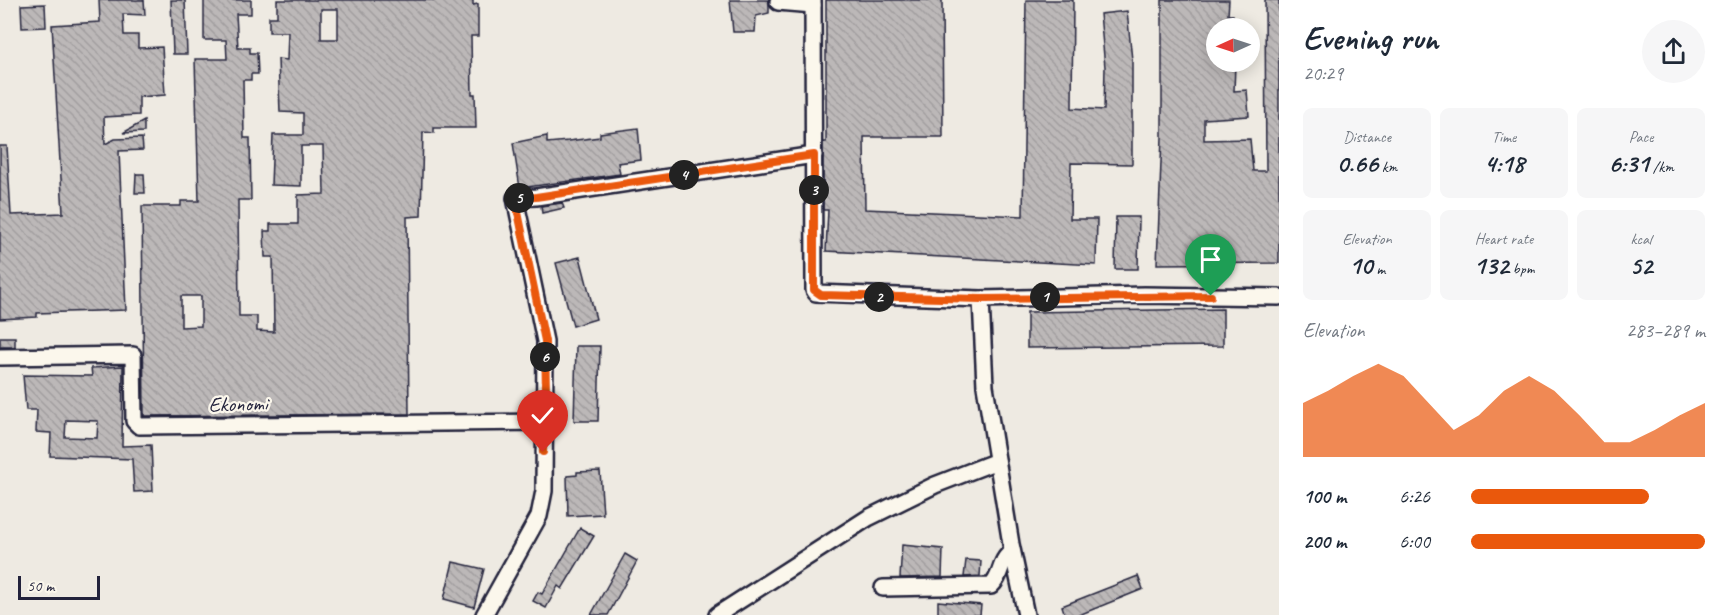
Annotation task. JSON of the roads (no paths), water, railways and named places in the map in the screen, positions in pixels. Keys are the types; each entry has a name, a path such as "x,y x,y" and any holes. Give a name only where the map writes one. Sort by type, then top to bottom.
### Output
{"street":[{"path":"778,2 813,2 814,290 816,293 981,299 1144,295 1279,297"},
{"path":"489,613 539,516 544,491 545,341 515,198 536,197 814,155"},
{"path":"981,299 985,386 1012,552 1026,615"},
{"name":"Ekonomi","path":"0,357 133,355 134,421 139,426 544,422"},
{"path":"717,615 868,518 935,485 997,461"},
{"path":"883,588 991,586 997,581 1004,559 1012,552"}]}
